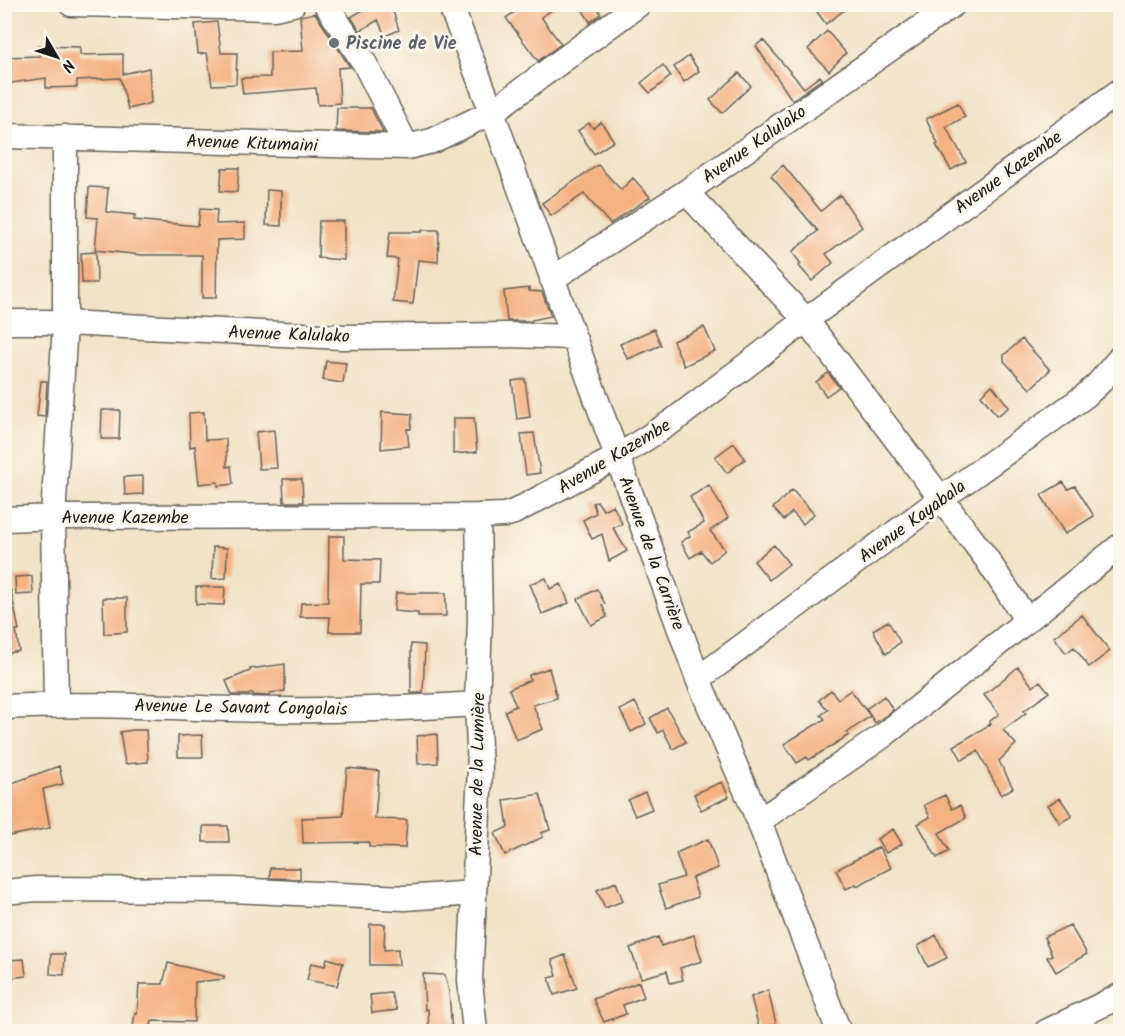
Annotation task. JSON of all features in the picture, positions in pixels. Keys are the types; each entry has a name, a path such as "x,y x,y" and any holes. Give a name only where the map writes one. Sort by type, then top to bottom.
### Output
{"street":[{"path":"71,4 274,8 293,4"},
{"path":"326,4 365,64 407,147"},
{"name":"Avenue de la Carrière","path":"450,4 492,112 698,679 759,821 839,1032"},
{"name":"Avenue Kitumaini","path":"4,136 407,147 432,141 492,112 639,4"},
{"name":"Avenue Kalulako","path":"552,279 686,192 954,4"},
{"name":"Avenue Kazembe","path":"4,519 478,516 504,515 514,512 617,457 673,421 806,320 1120,91"},
{"path":"56,704 53,518 66,324 65,137"},
{"path":"686,192 806,320 942,498 986,558 1026,620"},
{"name":"Avenue Kalulako","path":"4,322 342,337 509,335 573,337"},
{"name":"Avenue Kayabala","path":"698,679 1084,396 1099,383 1120,358"},
{"name":"Avenue de la Lumière","path":"475,1032 470,980 480,769 477,704 480,620 478,516"},
{"path":"759,821 875,741 1120,546"},
{"name":"Avenue Le Savant Congolais","path":"4,707 56,704 283,710 399,709 477,704"},
{"path":"4,892 37,889 232,890 405,898 474,893"},
{"path":"1046,1032 1120,996"}],"building":[{"path":"360,4 403,4 393,11 399,30 385,36 378,20 360,31 351,17 363,10"},
{"path":"527,4 561,4 541,17 561,44 538,61 506,18"},
{"path":"579,4 595,4 601,14 590,22"},
{"path":"811,4 852,4 826,24"},
{"path":"315,13 350,67 338,68 340,103 318,105 316,88 243,94 241,78 270,77 270,52 303,51 300,16"},
{"path":"217,22 221,53 237,53 236,84 212,85 207,53 198,54 195,24"},
{"path":"827,31 846,53 829,71 808,49"},
{"path":"763,40 804,88 820,76 822,79 792,100 756,46"},
{"path":"38,46 80,47 80,55 123,54 123,74 149,68 151,103 128,109 120,78 77,80 77,87 46,88 46,78 4,84 4,57 40,56"},
{"path":"689,56 699,71 684,82 674,67"},
{"path":"663,65 671,76 650,93 641,83"},
{"path":"739,73 751,86 722,113 710,100"},
{"path":"958,103 965,117 946,127 966,162 951,170 936,145 938,144 926,119"},
{"path":"337,108 371,108 383,132 336,131"},
{"path":"601,122 614,141 594,154 578,131 589,123 593,128"},
{"path":"598,165 621,190 633,178 650,197 610,224 584,194 551,216 542,203"},
{"path":"783,165 821,211 840,195 862,227 826,254 833,263 812,281 799,266 801,264 792,252 818,231 771,176"},
{"path":"222,168 239,168 237,192 220,191"},
{"path":"89,187 108,188 106,212 135,215 134,220 198,226 200,209 217,210 216,224 245,223 245,239 217,240 216,298 202,298 202,255 142,255 95,250 98,218 87,217"},
{"path":"267,190 281,191 281,226 266,225"},
{"path":"319,221 344,221 344,260 318,258"},
{"path":"422,230 439,230 438,262 418,260 413,304 393,302 398,259 387,258 390,232 422,232"},
{"path":"96,252 97,283 82,283 81,253"},
{"path":"529,288 529,291 542,292 551,316 532,321 507,321 504,291"},
{"path":"704,327 715,351 684,366 673,341"},
{"path":"654,329 661,345 628,359 620,344"},
{"path":"1022,339 1050,370 1030,389 1004,361 1004,355"},
{"path":"326,361 346,363 343,383 323,380"},
{"path":"828,373 839,387 826,396 816,382"},
{"path":"525,379 530,417 517,419 512,381"},
{"path":"41,381 47,381 45,417 37,416"},
{"path":"992,385 1009,407 997,416 981,395"},
{"path":"102,410 120,410 119,439 101,439"},
{"path":"204,412 205,440 226,439 227,467 231,466 233,484 218,486 218,482 199,484 195,446 190,447 189,413"},
{"path":"382,412 412,414 411,429 407,429 409,446 381,449"},
{"path":"453,418 474,418 477,452 453,454"},
{"path":"274,430 277,468 259,469 256,432"},
{"path":"534,433 540,473 526,475 521,434"},
{"path":"734,443 745,459 727,473 715,457"},
{"path":"143,476 143,494 125,495 124,477"},
{"path":"283,479 302,479 303,502 284,502"},
{"path":"1063,482 1068,489 1075,486 1094,516 1065,534 1041,495"},
{"path":"709,485 728,518 710,531 725,550 710,562 701,551 690,558 681,542 690,536 688,532 704,523 690,497"},
{"path":"792,490 814,514 803,524 792,512 784,520 773,508"},
{"path":"597,501 603,510 613,505 622,524 613,528 627,551 609,561 602,534 592,539 583,520 596,513 593,503"},
{"path":"329,536 344,536 344,559 380,560 379,584 361,584 360,632 329,632 330,617 300,617 301,603 328,602"},
{"path":"774,545 789,564 769,580 754,561"},
{"path":"213,547 227,548 226,578 212,579"},
{"path":"32,576 33,594 16,595 15,577"},
{"path":"546,578 550,589 561,584 569,603 542,614 530,584"},
{"path":"196,587 225,587 224,605 196,604"},
{"path":"597,589 605,604 602,605 607,617 591,625 578,599"},
{"path":"4,591 11,591 19,630 16,630 19,651 4,654"},
{"path":"396,593 446,593 446,616 418,616 418,613 394,611"},
{"path":"103,598 127,598 127,632 104,634"},
{"path":"1082,615 1110,651 1089,667 1074,647 1066,653 1054,637"},
{"path":"888,621 900,642 886,654 873,630"},
{"path":"411,644 425,645 423,693 411,693"},
{"path":"285,664 285,691 270,693 270,696 253,695 253,693 232,695 226,681 250,669"},
{"path":"1018,667 1033,687 1040,681 1049,692 1003,730 1016,744 999,761 1013,788 1001,795 978,751 962,760 954,746 991,724 989,722 999,714 984,695"},
{"path":"549,668 557,698 533,705 543,729 516,740 505,711 516,706 509,689 530,680 529,675"},
{"path":"831,690 838,699 851,690 870,716 847,733 849,735 809,760 807,757 797,763 784,744 825,719 821,715 828,710 819,700"},
{"path":"884,696 893,710 875,723 866,709"},
{"path":"635,702 646,724 631,732 620,710"},
{"path":"667,708 686,742 673,749 663,730 658,733 650,718"},
{"path":"146,730 148,762 125,764 120,732"},
{"path":"437,734 438,763 418,764 417,736"},
{"path":"202,735 203,757 178,757 178,736"},
{"path":"59,766 63,784 43,789 50,828 4,837 4,786"},
{"path":"347,768 379,771 375,819 407,820 405,848 369,847 369,842 303,843 302,818 343,816"},
{"path":"722,782 729,797 701,810 694,794"},
{"path":"645,792 652,809 635,816 628,800"},
{"path":"540,794 550,830 541,833 543,837 505,855 495,833 508,827 504,800"},
{"path":"945,795 952,809 960,805 966,818 939,833 949,851 937,858 918,824 930,817 924,805"},
{"path":"1060,798 1072,816 1060,823 1048,805"},
{"path":"203,826 228,826 229,842 203,842"},
{"path":"893,829 902,844 886,853 877,839"},
{"path":"708,839 718,868 692,878 698,897 666,908 658,885 684,877 676,853"},
{"path":"879,847 891,868 857,886 856,884 846,889 836,870"},
{"path":"270,868 300,868 300,879 270,878"},
{"path":"616,882 623,901 605,908 597,890"},
{"path":"370,924 385,924 384,950 398,949 399,965 370,965"},
{"path":"1070,925 1087,954 1056,972 1047,957 1052,955 1044,937"},
{"path":"694,935 702,961 680,968 683,980 670,983 667,971 641,978 630,948 658,937 661,946"},
{"path":"936,935 947,958 928,967 918,946"},
{"path":"51,954 65,954 64,975 50,974"},
{"path":"565,955 577,988 554,995 549,978 557,976 552,960"},
{"path":"327,958 343,963 337,986 307,980 311,963 325,966"},
{"path":"24,959 26,976 10,978 9,960"},
{"path":"168,963 224,976 224,979 195,982 194,1022 152,1021 150,1031 133,1028 135,1013 137,1014 139,984 163,984"},
{"path":"423,974 445,975 449,992 452,1032 429,1032"},
{"path":"639,982 644,997 623,1005 626,1014 604,1022 593,999"},
{"path":"768,990 777,1028 760,1032 751,997"},
{"path":"391,993 397,1010 372,1013 370,995"}],"place":[{"name":"Piscine de Vie","path":"334,43"}]}
